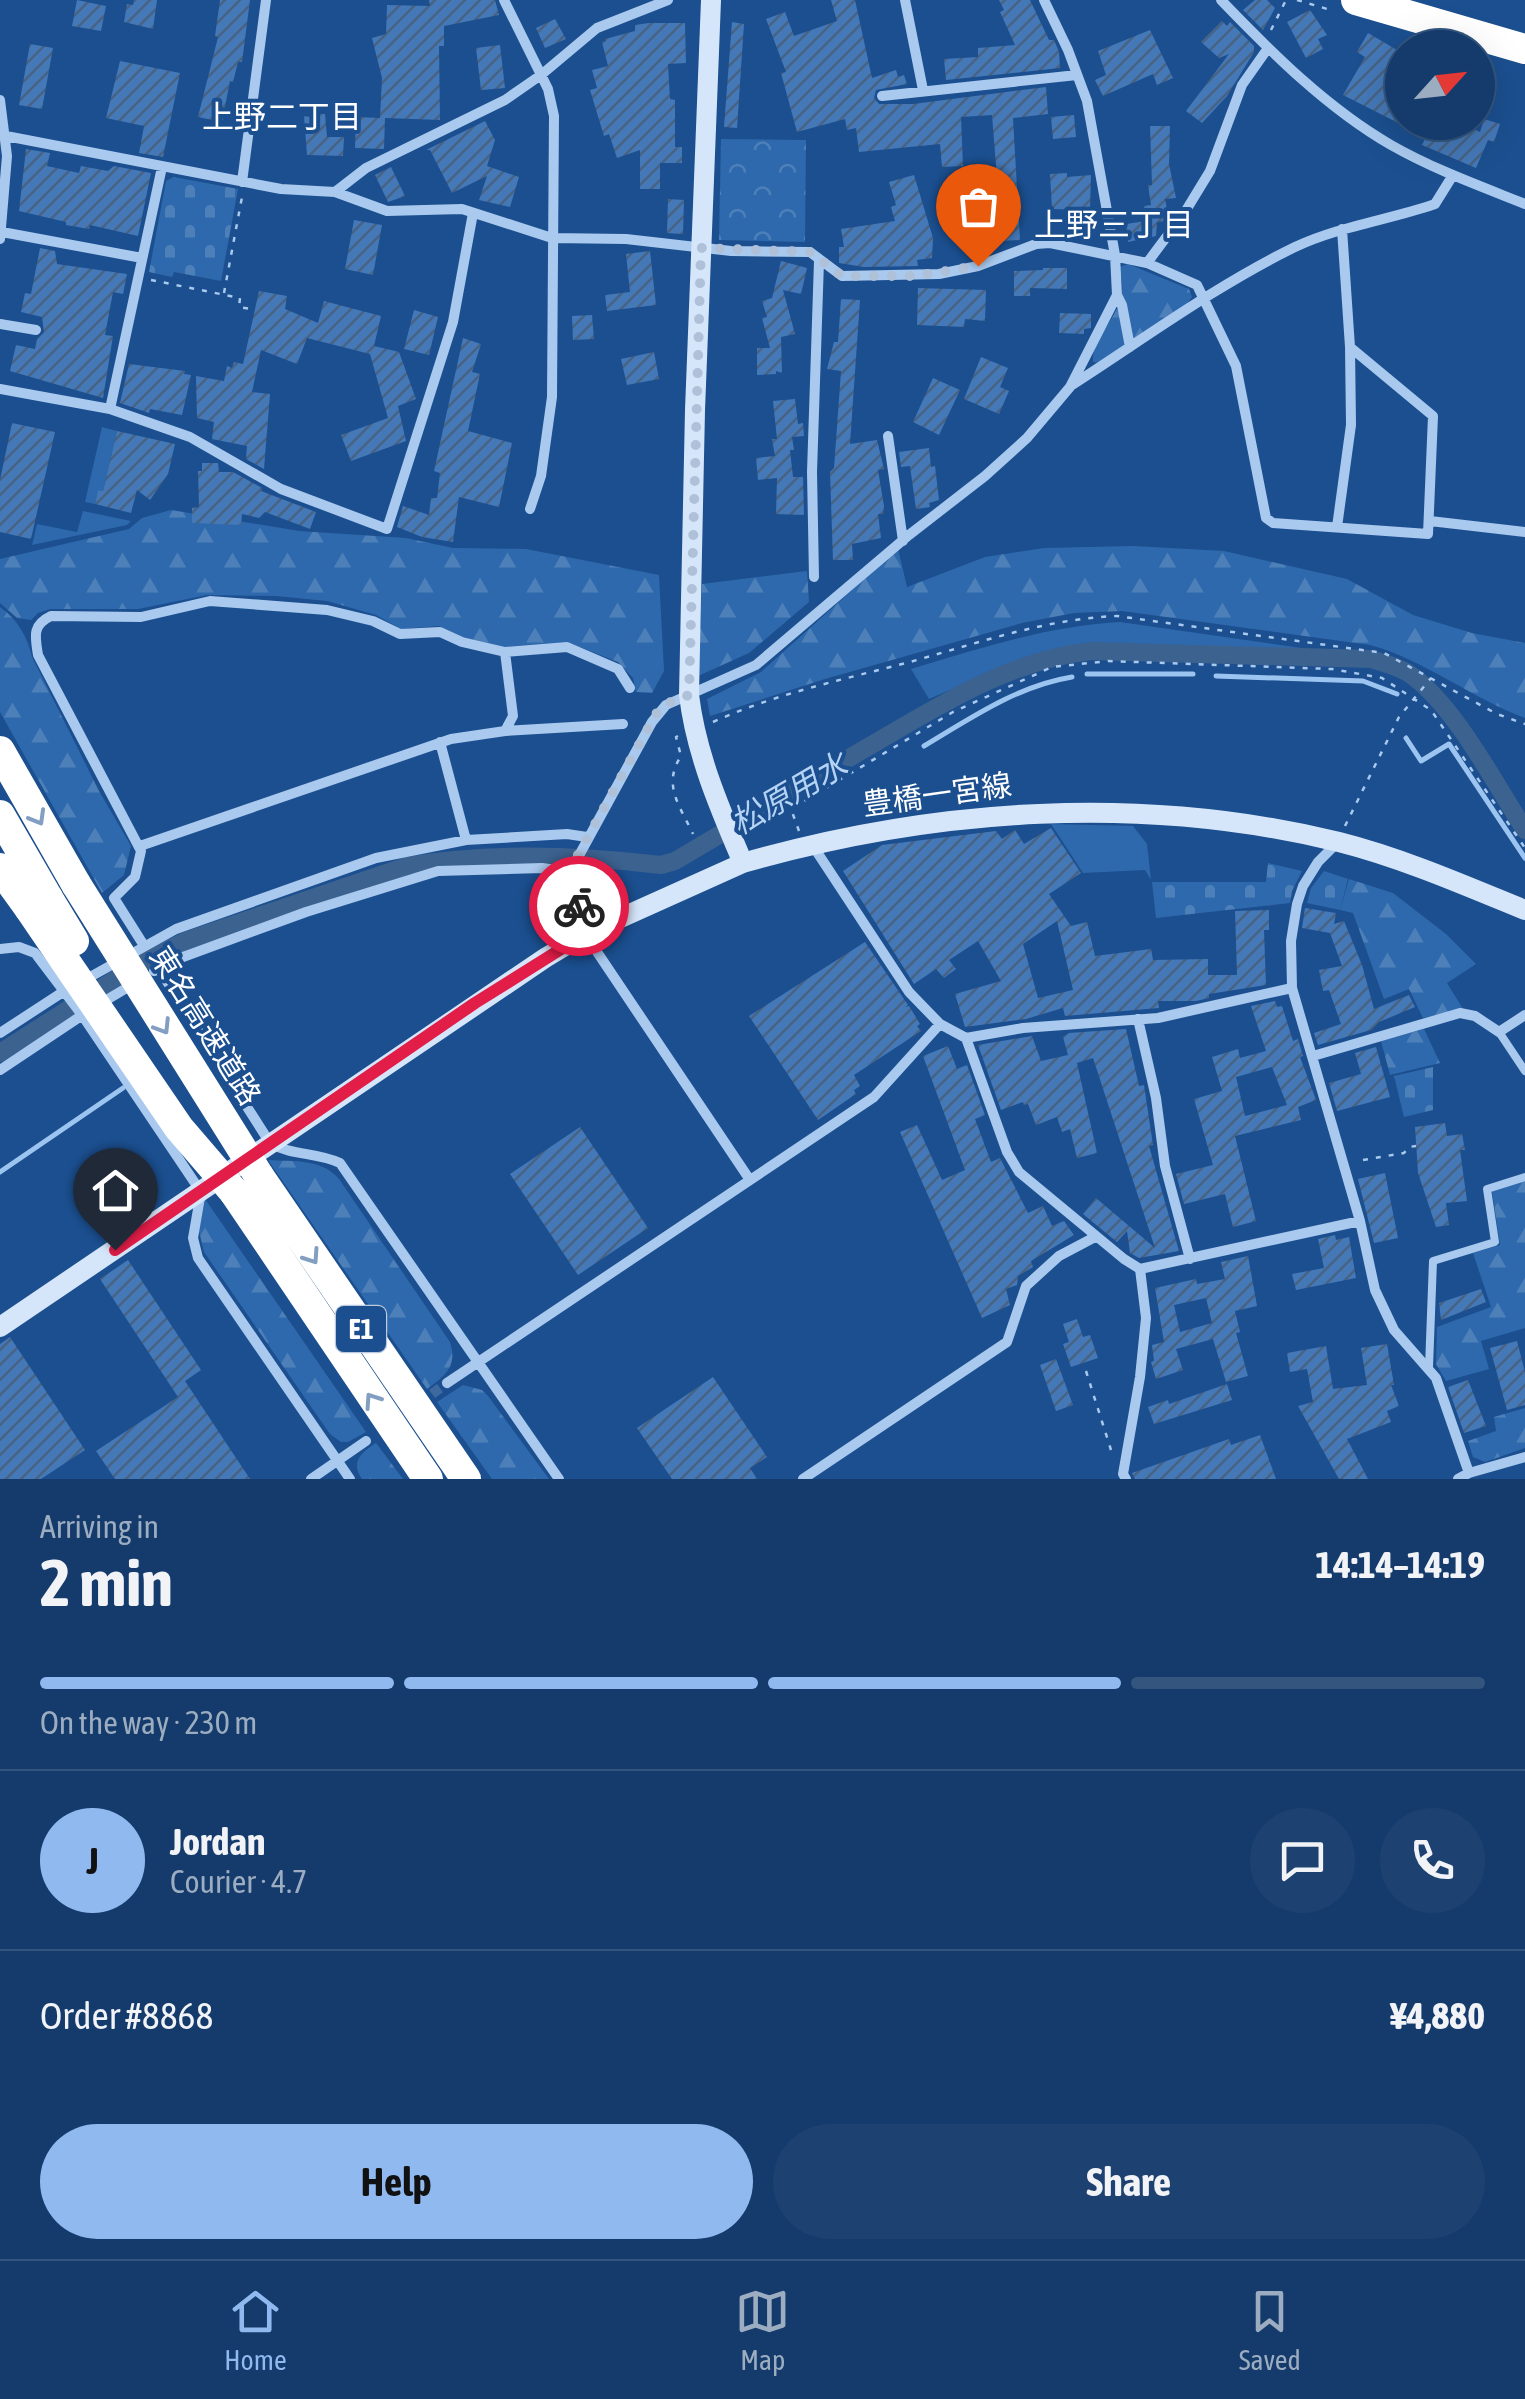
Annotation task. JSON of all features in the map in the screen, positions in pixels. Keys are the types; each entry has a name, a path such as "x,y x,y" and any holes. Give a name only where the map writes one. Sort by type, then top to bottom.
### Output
{"highway":[{"path":"1356,0 1525,49"},
{"name":"東名高速道路","path":"0,751 246,1184 428,1479"},
{"path":"0,816 39,903 179,1128 246,1184"},
{"path":"0,868 39,903"},
{"name":"東名高速道路","path":"246,1184 466,1479"}],"main road":[{"path":"711,0 689,695 693,728 742,863"},
{"name":"豊橋一宮線","path":"0,1327 475,1003 585,934 742,863 900,828 1037,812 1202,818 1337,842 1391,858 1525,910"}],"street":[{"path":"243,182 266,0"},
{"path":"504,0 541,74 554,116 552,397 541,476 530,509"},
{"path":"335,192 366,168 505,100 596,28 668,0"},
{"path":"904,0 923,90"},
{"path":"750,1180 585,934 572,867 656,714 666,704 756,665 985,476 1027,438 1070,387 1116,295 1116,255 1100,180 1095,132 1077,75 1044,0"},
{"path":"1220,0 1266,46 1390,145 1525,204"},
{"path":"1147,263 1186,212 1210,170 1242,85 1266,46"},
{"path":"882,96 1077,75"},
{"path":"0,100 7,176 1,235 142,258"},
{"path":"6,136 282,190 335,192 388,211 407,213 443,207 552,238 626,239 701,248 810,252 842,276 939,274 1050,243 1147,263 1197,286 1236,366 1266,518 1273,523 1428,534 1433,416 1350,347"},
{"path":"110,409 162,166"},
{"path":"1070,387 1204,299 1296,246 1436,204 1453,174"},
{"path":"0,389 110,409 190,437 281,490 387,529 453,322 474,213"},
{"path":"1337,527 1350,426 1350,347 1342,230"},
{"path":"814,577 812,472 819,262"},
{"path":"1116,295 1122,304 1130,347"},
{"path":"0,324 36,330"},
{"path":"888,436 903,540"},
{"path":"1430,522 1525,532"},
{"path":"143,944 114,898 135,877 141,859 140,846 104,786 38,654 35,634 42,620 50,616 141,617 210,601 279,604 327,610 374,622 400,634 440,632 462,642 505,652 567,647 618,669 630,688"},
{"path":"504,731 512,716 505,652"},
{"path":"140,846 440,742 504,731 623,724"},
{"path":"440,742 466,840"},
{"path":"0,1033 143,944 376,858 466,840 567,834 584,842"},
{"path":"1337,842 1318,862 1296,904 1291,941 1292,988 1360,1221 1375,1290 1394,1330 1429,1367 1446,1406 1464,1476 1525,1458"},
{"path":"813,846 909,992 940,1024 966,1038 1024,1028 1138,1019 1292,988"},
{"path":"0,1070 158,969 306,912 438,870 572,867"},
{"path":"0,949 19,947 35,953 82,1015 201,1192 193,1238 198,1258 350,1479"},
{"path":"158,969 270,1143 283,1150 340,1163 559,1479"},
{"path":"1313,1056 1460,1012 1490,1023 1499,1032 1525,1016"},
{"path":"1138,1019 1156,1098 1165,1166 1190,1259"},
{"path":"448,1383 874,1097 940,1024"},
{"path":"966,1038 1006,1152 1018,1172 1140,1269 1360,1221"},
{"path":"803,1479 1007,1342 1026,1286 1059,1256 1095,1237"},
{"path":"1120,1474 1140,1377 1146,1318 1140,1269"},
{"path":"311,1479 366,1441"}],"lane":[{"path":"1499,1032 1525,1071"},
{"path":"1429,1367 1432,1261 1495,1242 1487,1188 1525,1177"}],"path":[{"path":"1266,46 1286,0"},
{"path":"224,294 243,182"},
{"path":"138,278 240,298 239,307 251,309"},
{"path":"693,834 670,781 680,756 676,737 826,682 1076,618 1116,616 1384,653 1497,714 1525,724"},
{"path":"813,846 800,835 791,810 953,712 1052,668 1108,661 1332,669 1382,678 1414,698 1444,726 1525,848"},
{"path":"1337,842 1399,717 1431,678"},
{"path":"1363,1160 1404,1153 1416,1146"},
{"path":"1086,1371 1120,1474"}],"green space":[{"path":"721,139 806,140 805,242 719,240"},
{"path":"174,177 238,189 221,281 174,272 172,277 149,272 166,181"},
{"path":"1128,264 1189,289 1192,297 1184,308 1101,363 1093,362 1096,345 1120,302 1120,267"},
{"path":"102,427 117,431 103,491 98,490 95,504 85,502"},
{"path":"171,510 299,531 406,538 453,548 526,549 659,575 664,671 652,693 636,692 633,678 618,662 567,642 503,647 439,626 401,629 376,615 327,601 207,595 138,609 50,609 31,620 17,618 0,603 0,559 129,529 142,518"},
{"path":"83,511 131,521 32,545 37,524 77,532"},
{"path":"1133,546 1224,551 1347,579 1413,615 1472,633 1525,643 1525,718 1410,660 1370,645 1122,611 1074,613 1022,623 710,716 707,699 761,672 898,549 907,587 985,557 1044,548"},
{"path":"807,571 809,602 749,653 698,676 702,584"},
{"path":"0,607 24,635 99,791 131,846 124,875 102,893 0,712"},
{"path":"1120,622 1329,652 1090,644 1029,656 929,699 911,669 1040,633"},
{"path":"1051,824 1133,826 1147,844 1151,880 1145,870 1083,873"},
{"path":"1268,863 1302,871 1290,903 1156,918 1152,882 1266,882"},
{"path":"1324,871 1348,879 1340,910 1307,903 1311,888"},
{"path":"1349,879 1393,893 1446,934 1476,964 1447,983 1463,1009 1423,1018 1409,989 1384,999 1353,913 1340,910"},
{"path":"1424,1029 1440,1063 1390,1075 1381,1041"},
{"path":"1433,1067 1433,1110 1404,1117 1394,1076"},
{"path":"268,1160 315,1164 339,1179 450,1342 451,1364 427,1389"},
{"path":"1525,1181 1525,1328 1481,1341 1489,1369 1446,1381 1436,1364 1437,1327 1491,1307 1473,1253 1500,1245 1492,1191"},
{"path":"205,1199 366,1432 348,1442 330,1434 204,1252 199,1231"},
{"path":"463,1385 482,1390 488,1396 549,1479 492,1479 437,1402"},
{"path":"1525,1408 1525,1448 1485,1462 1473,1457 1468,1441 1496,1431 1494,1417"},
{"path":"376,1443 403,1479 362,1479 357,1463"}],"building":[{"path":"77,0 106,6 101,31 72,26"},
{"path":"134,0 157,0 153,29 124,22 127,4 133,5"},
{"path":"220,0 250,0 242,62 238,62 233,82 230,81 222,122 198,117 218,37 215,36"},
{"path":"429,0 495,0 499,15 444,26 444,46 439,46 440,120 385,118 384,149 355,148 356,117 380,118 382,78 372,38 386,34 387,5 430,6"},
{"path":"831,0 855,0 872,78 896,70 898,77 904,75 907,84 876,90 874,98 879,104 913,104 1046,87 1048,114 1013,118 1020,240 1002,241 992,115 961,117 963,166 942,167 940,144 859,152 856,128 847,130 845,119 797,132 781,73 786,72 766,19 785,12 794,36 837,21"},
{"path":"999,0 1030,0 1049,40 1054,40 1060,68 946,80 944,59 978,57 978,48 1015,45 1000,12 1004,10"},
{"path":"1255,0 1267,0 1275,8 1263,30 1243,10"},
{"path":"1310,10 1327,35 1318,39 1323,49 1306,58 1287,22"},
{"path":"555,19 566,39 545,48 536,28"},
{"path":"1222,21 1227,26 1230,22 1254,46 1254,52 1227,96 1202,123 1186,111 1229,54 1219,58 1201,42"},
{"path":"732,22 744,24 737,128 724,127"},
{"path":"685,23 686,63 668,64 670,99 675,100 675,147 682,147 682,163 660,163 660,189 640,189 640,150 617,158 609,134 604,136 590,90 597,88 592,70 608,66 602,42 635,31 635,25"},
{"path":"1150,30 1173,78 1157,85 1153,74 1103,96 1095,80 1106,75 1098,51"},
{"path":"1368,33 1385,43 1385,116 1343,95 1365,57 1357,52"},
{"path":"30,44 53,48 42,109 19,105"},
{"path":"500,45 505,88 481,90 476,48"},
{"path":"120,61 180,73 163,157 139,153 144,126 106,118"},
{"path":"325,114 327,137 344,137 343,156 307,155 304,116"},
{"path":"1074,115 1076,137 1053,139 1051,117"},
{"path":"485,121 495,140 487,166 519,177 510,207 479,200 487,176 452,193 430,150 426,150"},
{"path":"1150,126 1170,126 1169,164 1176,198 1165,199 1168,214 1165,221 1157,222 1156,236 1128,242 1126,224 1146,221 1144,206 1151,205"},
{"path":"1424,140 1488,140 1476,168 1422,145"},
{"path":"26,149 50,153 47,166 79,173 81,166 108,171 114,166 151,173 138,236 90,225 89,229 66,225 19,211"},
{"path":"391,167 405,196 388,202 375,175"},
{"path":"1067,173 1067,177 1091,175 1090,210 1052,209 1050,174"},
{"path":"914,175 933,238 932,258 917,260 918,266 864,267 839,263 839,247 844,247 841,229 895,221 891,207 896,205 889,182"},
{"path":"668,199 684,200 683,234 667,233"},
{"path":"354,220 382,225 373,275 345,269"},
{"path":"40,248 55,251 57,264 127,274 123,294 113,292 105,335 113,336 103,398 10,371 16,345 35,349 44,332 42,317 21,312 25,293 31,294"},
{"path":"650,251 656,305 607,311 605,295 630,292 626,254"},
{"path":"781,261 807,268 801,294 783,290 795,334 781,337 782,373 757,375 757,348 770,348 762,301 772,298"},
{"path":"1067,268 1067,289 1030,288 1030,296 1014,296 1014,271"},
{"path":"918,288 986,290 985,321 965,319 964,327 917,325"},
{"path":"259,291 287,296 285,309 318,323 324,301 381,316 374,346 399,352 416,399 398,406 406,441 351,461 341,435 388,418 370,354 307,338 297,364 261,350 252,392 270,394 264,469 246,459 247,446 212,439 214,422 197,418 196,376 224,381 227,366 232,368 234,362 243,364"},
{"path":"841,299 860,300 850,444 877,440 884,469 878,470 884,506 883,514 878,514 881,538 852,544 853,560 833,560 830,472 834,468 841,371 827,369 834,342 838,342"},
{"path":"414,310 438,317 429,355 404,349"},
{"path":"1060,313 1091,314 1091,328 1084,329 1084,334 1059,333"},
{"path":"592,315 594,339 573,340 572,316"},
{"path":"463,338 481,344 472,372 480,374 468,431 512,443 499,507 459,497 453,542 422,537 397,527 403,506 429,515 431,498 437,498 440,473 434,471"},
{"path":"654,352 659,379 627,385 621,359"},
{"path":"981,357 1008,368 1000,387 1009,391 999,414 964,399"},
{"path":"129,364 191,375 182,415 150,409 149,413 120,403"},
{"path":"933,378 960,390 939,435 913,422"},
{"path":"795,399 804,436 792,437 794,450 790,450 793,477 803,477 804,515 776,514 777,478 758,480 756,458 775,456 773,401"},
{"path":"12,423 55,432 31,539 0,532 0,480"},
{"path":"117,431 175,444 168,474 150,500 137,490 131,513 95,504 98,490 103,491"},
{"path":"929,448 939,500 929,503 930,507 916,509 910,466 901,467 899,452"},
{"path":"202,463 218,463 219,472 233,472 262,488 261,491 316,512 310,529 265,512 259,518 242,514 241,525 192,523 192,508 199,507 198,471 202,471"},
{"path":"1051,828 1081,873 1049,894 1071,926 1087,922 1095,956 1151,949 1153,960 1208,959 1208,975 1237,975 1235,911 1269,910 1269,930 1264,930 1266,985 1209,994 1209,998 1196,1001 1158,1001 1159,1008 1065,1016 1063,1008 1026,1019 965,1027 955,994 1001,981 978,941 949,960 956,969 944,978 936,969 914,984 843,871 882,845 996,831 1002,839 1015,830 1024,844","holes":["1057,921 1073,990 1038,998 1023,944"]},
{"path":"1305,908 1336,913 1334,924 1344,921 1374,1009 1409,995 1415,1007 1379,1022 1371,1030 1318,1045 1314,1033 1341,1024 1329,990 1323,991 1319,970 1342,966 1330,933 1302,928"},
{"path":"865,942 908,1005 905,1007 909,1006 921,1031 854,1075 860,1086 854,1090 856,1094 818,1120 749,1016"},
{"path":"1275,1001 1277,1007 1282,1006 1293,1041 1298,1039 1303,1056 1300,1057 1316,1100 1298,1107 1301,1120 1235,1136 1256,1221 1233,1227 1225,1194 1184,1204 1176,1174 1213,1165 1194,1099 1222,1091 1212,1057 1238,1049 1240,1058 1266,1051 1251,1006","holes":["1272,1067 1287,1105 1245,1116 1236,1077"]},
{"path":"1126,1029 1139,1086 1144,1085 1153,1145 1149,1146 1179,1251 1139,1258 1130,1253 1127,1231 1117,1242 1083,1214 1096,1198 1155,1248 1093,1058 1077,1063 1097,1153 1077,1158 1070,1129 1062,1132 1057,1117 1036,1125 1028,1104 1023,1102 1001,1110 978,1045 1032,1036 1041,1061 1068,1055 1063,1037 1069,1033"},
{"path":"948,1046 957,1069 967,1065 985,1115 975,1119 991,1162 1000,1158 1028,1213 1043,1206 1052,1226 1064,1221 1074,1235 1031,1261 1033,1267 1018,1276 1017,1285 1006,1289 1010,1305 982,1318 900,1132 917,1125 942,1180 965,1170 923,1056"},
{"path":"1376,1047 1390,1097 1337,1111 1329,1083 1361,1074 1355,1053"},
{"path":"1445,1123 1447,1136 1462,1134 1465,1150 1460,1150 1467,1201 1446,1203 1449,1225 1436,1227 1418,1173 1415,1127"},
{"path":"580,1127 648,1228 578,1275 510,1174"},
{"path":"1385,1173 1398,1238 1374,1243 1358,1179"},
{"path":"1335,1235 1336,1240 1349,1237 1356,1278 1296,1290 1292,1274 1324,1268 1318,1239"},
{"path":"1248,1256 1257,1306 1235,1311 1240,1332 1236,1333 1248,1376 1226,1382 1213,1339 1176,1349 1183,1370 1156,1379 1152,1345 1164,1342 1155,1288 1196,1279 1197,1284 1225,1279 1221,1262","holes":["1206,1298 1212,1323 1180,1332 1174,1305"]},
{"path":"128,1260 201,1370 185,1381 250,1479 115,1479 96,1451 178,1397 100,1279"},
{"path":"1481,1289 1486,1302 1441,1320 1439,1303"},
{"path":"1077,1319 1083,1337 1090,1335 1098,1358 1071,1367 1063,1344 1069,1342 1063,1324"},
{"path":"10,1337 85,1450 41,1479 0,1479 0,1344"},
{"path":"1517,1341 1525,1372 1525,1405 1507,1410 1490,1348"},
{"path":"1387,1344 1391,1385 1399,1406 1387,1411 1391,1422 1347,1439 1368,1479 1339,1479 1298,1406 1313,1402 1307,1369 1290,1372 1287,1353 1326,1346 1333,1389 1367,1385 1361,1348"},
{"path":"1056,1359 1073,1405 1056,1411 1040,1365"},
{"path":"713,1377 767,1457 750,1468 757,1479 672,1479 637,1428"},
{"path":"1468,1380 1486,1426 1464,1433 1448,1387"},
{"path":"1227,1384 1232,1400 1154,1424 1148,1407"},
{"path":"1260,1435 1276,1479 1135,1479 1132,1473 1229,1439 1231,1445"}],"waterway":[{"name":"松原用水","path":"0,1053 139,964 185,941 407,866 502,857 566,857 661,865 675,861 972,689 1030,665 1092,651 1371,659 1399,668 1425,686 1457,723 1525,830"},
{"path":"1087,674 1193,674"},
{"path":"1216,676 1363,681 1397,694"},
{"path":"924,746 1013,695 1072,677"},
{"path":"1406,738 1421,761 1449,744 1525,858"},
{"path":"0,1172 123,1088"}],"tunnel":[{"path":"420,1403 447,1383"}],"way so far":[{"path":"579,906 570,872 574,862 656,714 666,704 689,695 701,248 810,252 842,276 915,276 978,266"}],"district":[{"name":"上野二丁目","path":"282,117"},
{"name":"上野三丁目","path":"1114,225"}],"route":[{"path":"115,1250 475,1003 585,934 579,906"}]}
